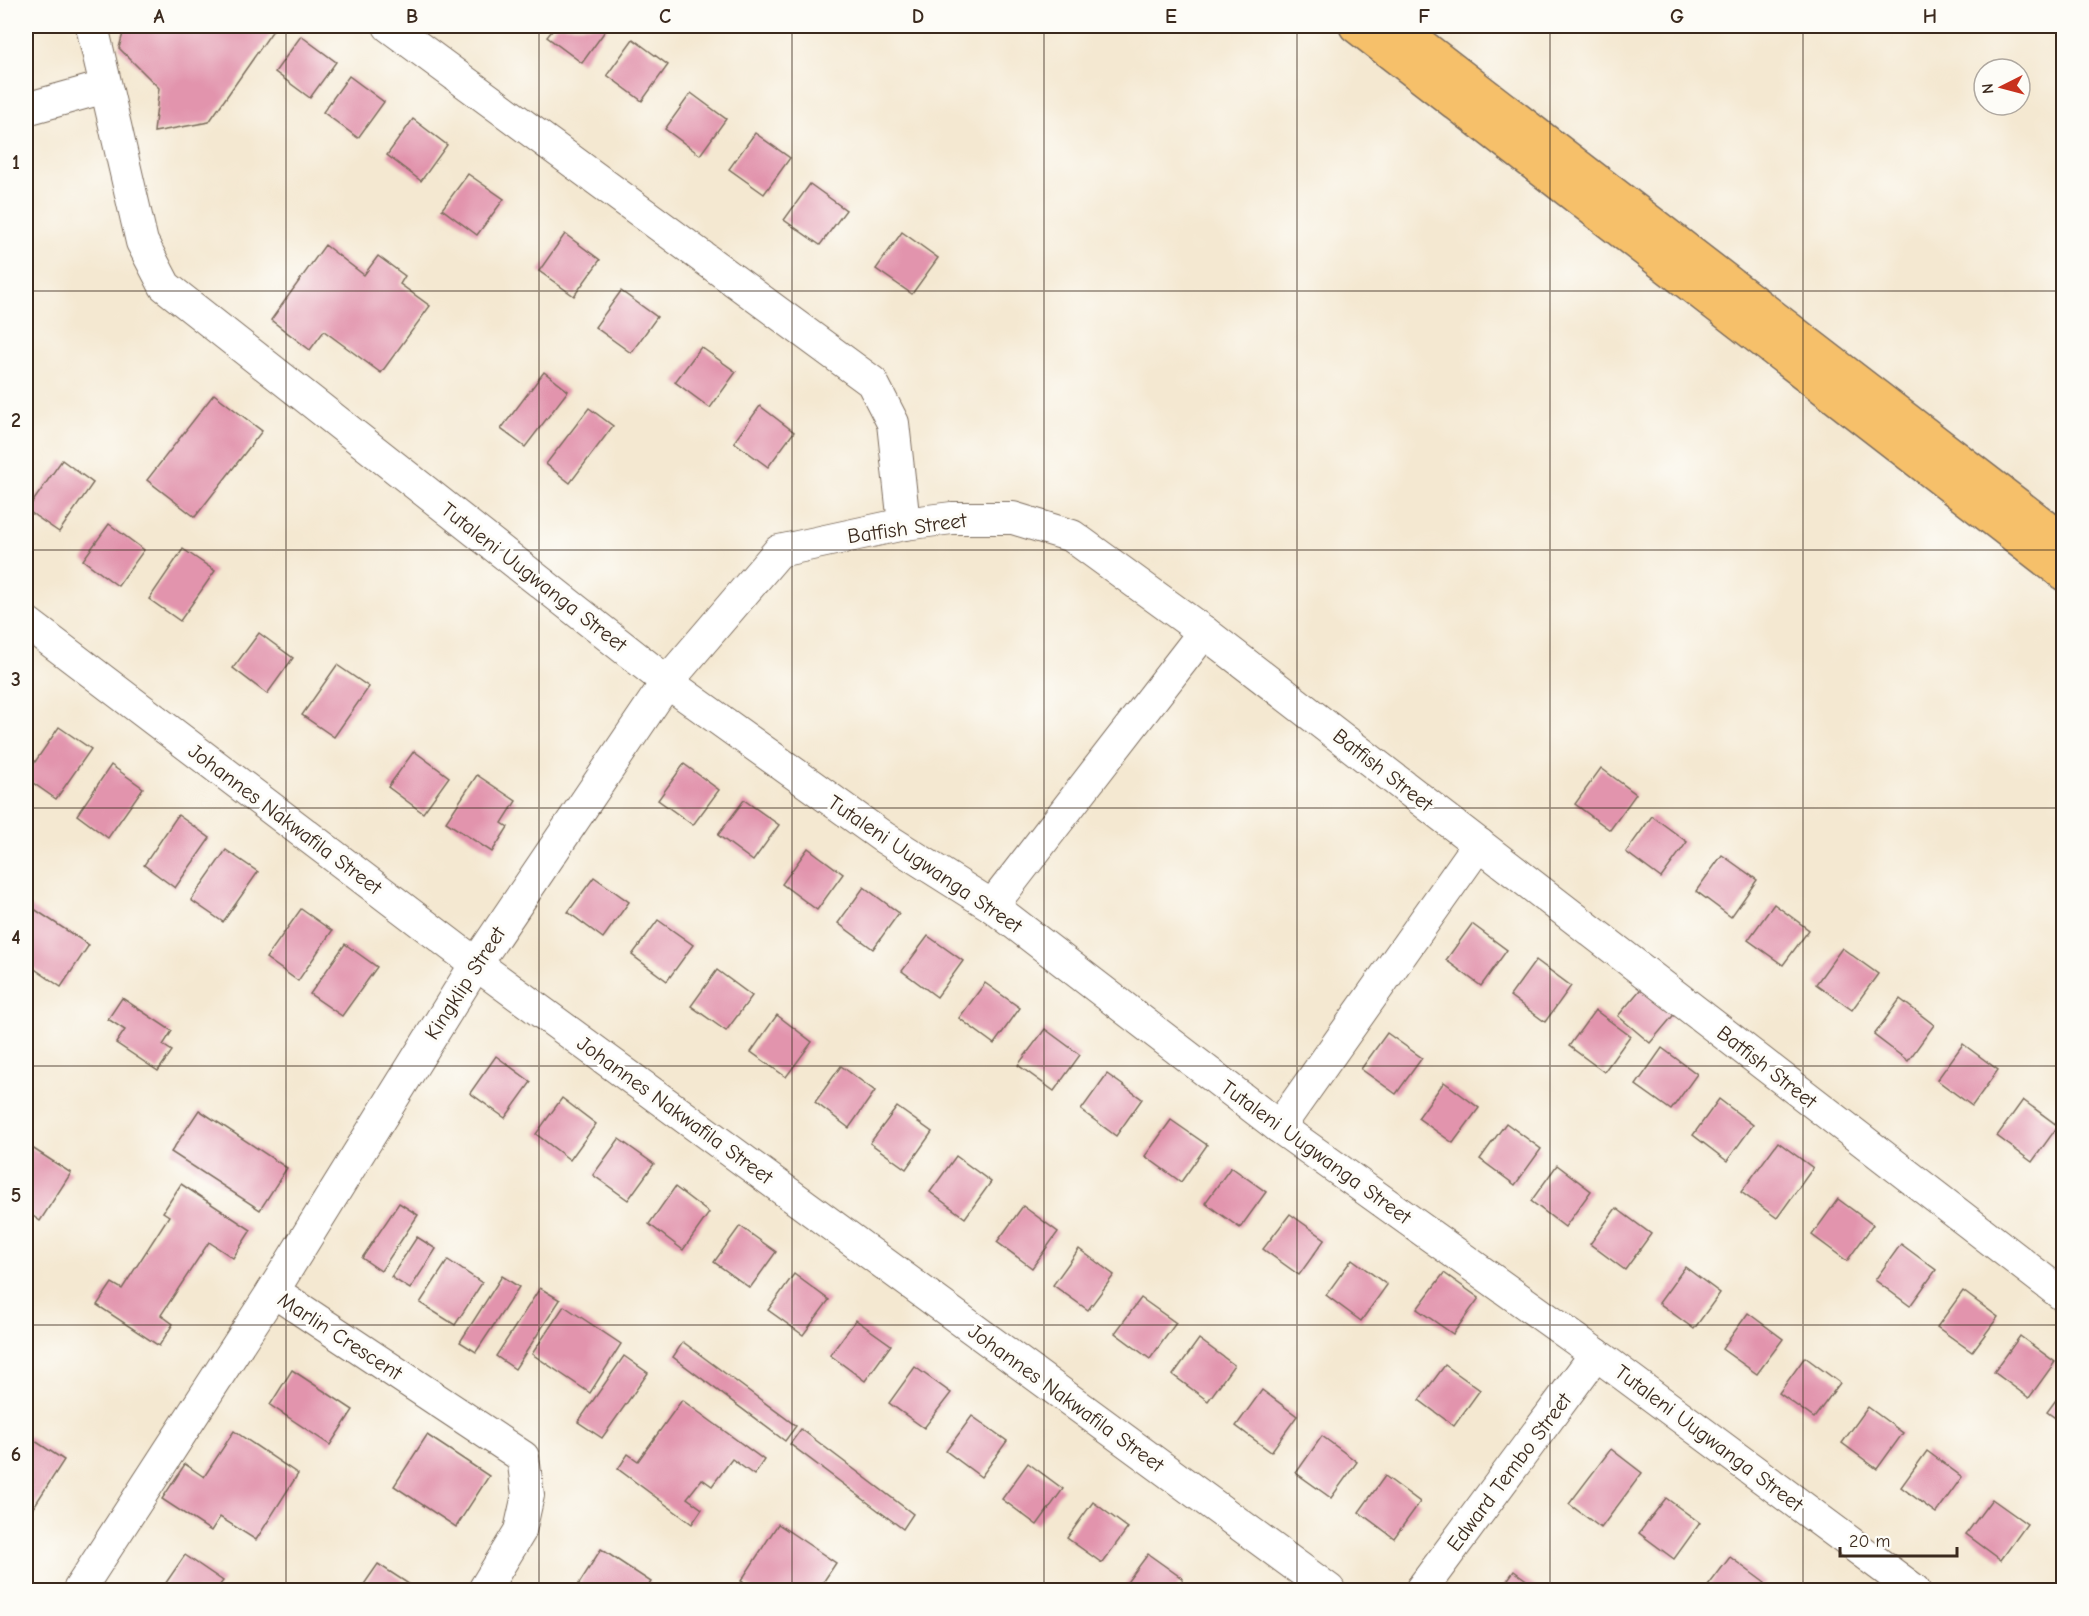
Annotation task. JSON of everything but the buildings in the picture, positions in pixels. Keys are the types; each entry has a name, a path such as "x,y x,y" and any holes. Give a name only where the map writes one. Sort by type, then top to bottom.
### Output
{"highway":[{"path":"1356,26 2064,574"},
{"path":"1396,26 2064,541"}],"street":[{"name":"Tutaleni Uugwanga Street","path":"92,26 142,242 165,286 667,682 883,837 992,906 1279,1127 1596,1354 1914,1590"},
{"path":"389,26 872,382 893,423 904,524"},
{"path":"26,109 105,87"},
{"name":"Batfish Street","path":"667,682 779,551 904,524 952,518 1013,518 1072,536 1204,632 2064,1296"},
{"name":"Johannes Nakwafila Street","path":"26,622 476,964 1329,1590"},
{"path":"992,906 1204,632"},
{"name":"Kingklip Street","path":"273,1291 476,964 667,682"},
{"path":"1279,1127 1479,844"},
{"name":"Marlin Crescent","path":"79,1590 273,1291 523,1457 528,1495 520,1532 483,1590"},
{"name":"Edward Tembo Street","path":"1421,1590 1596,1354"}]}
